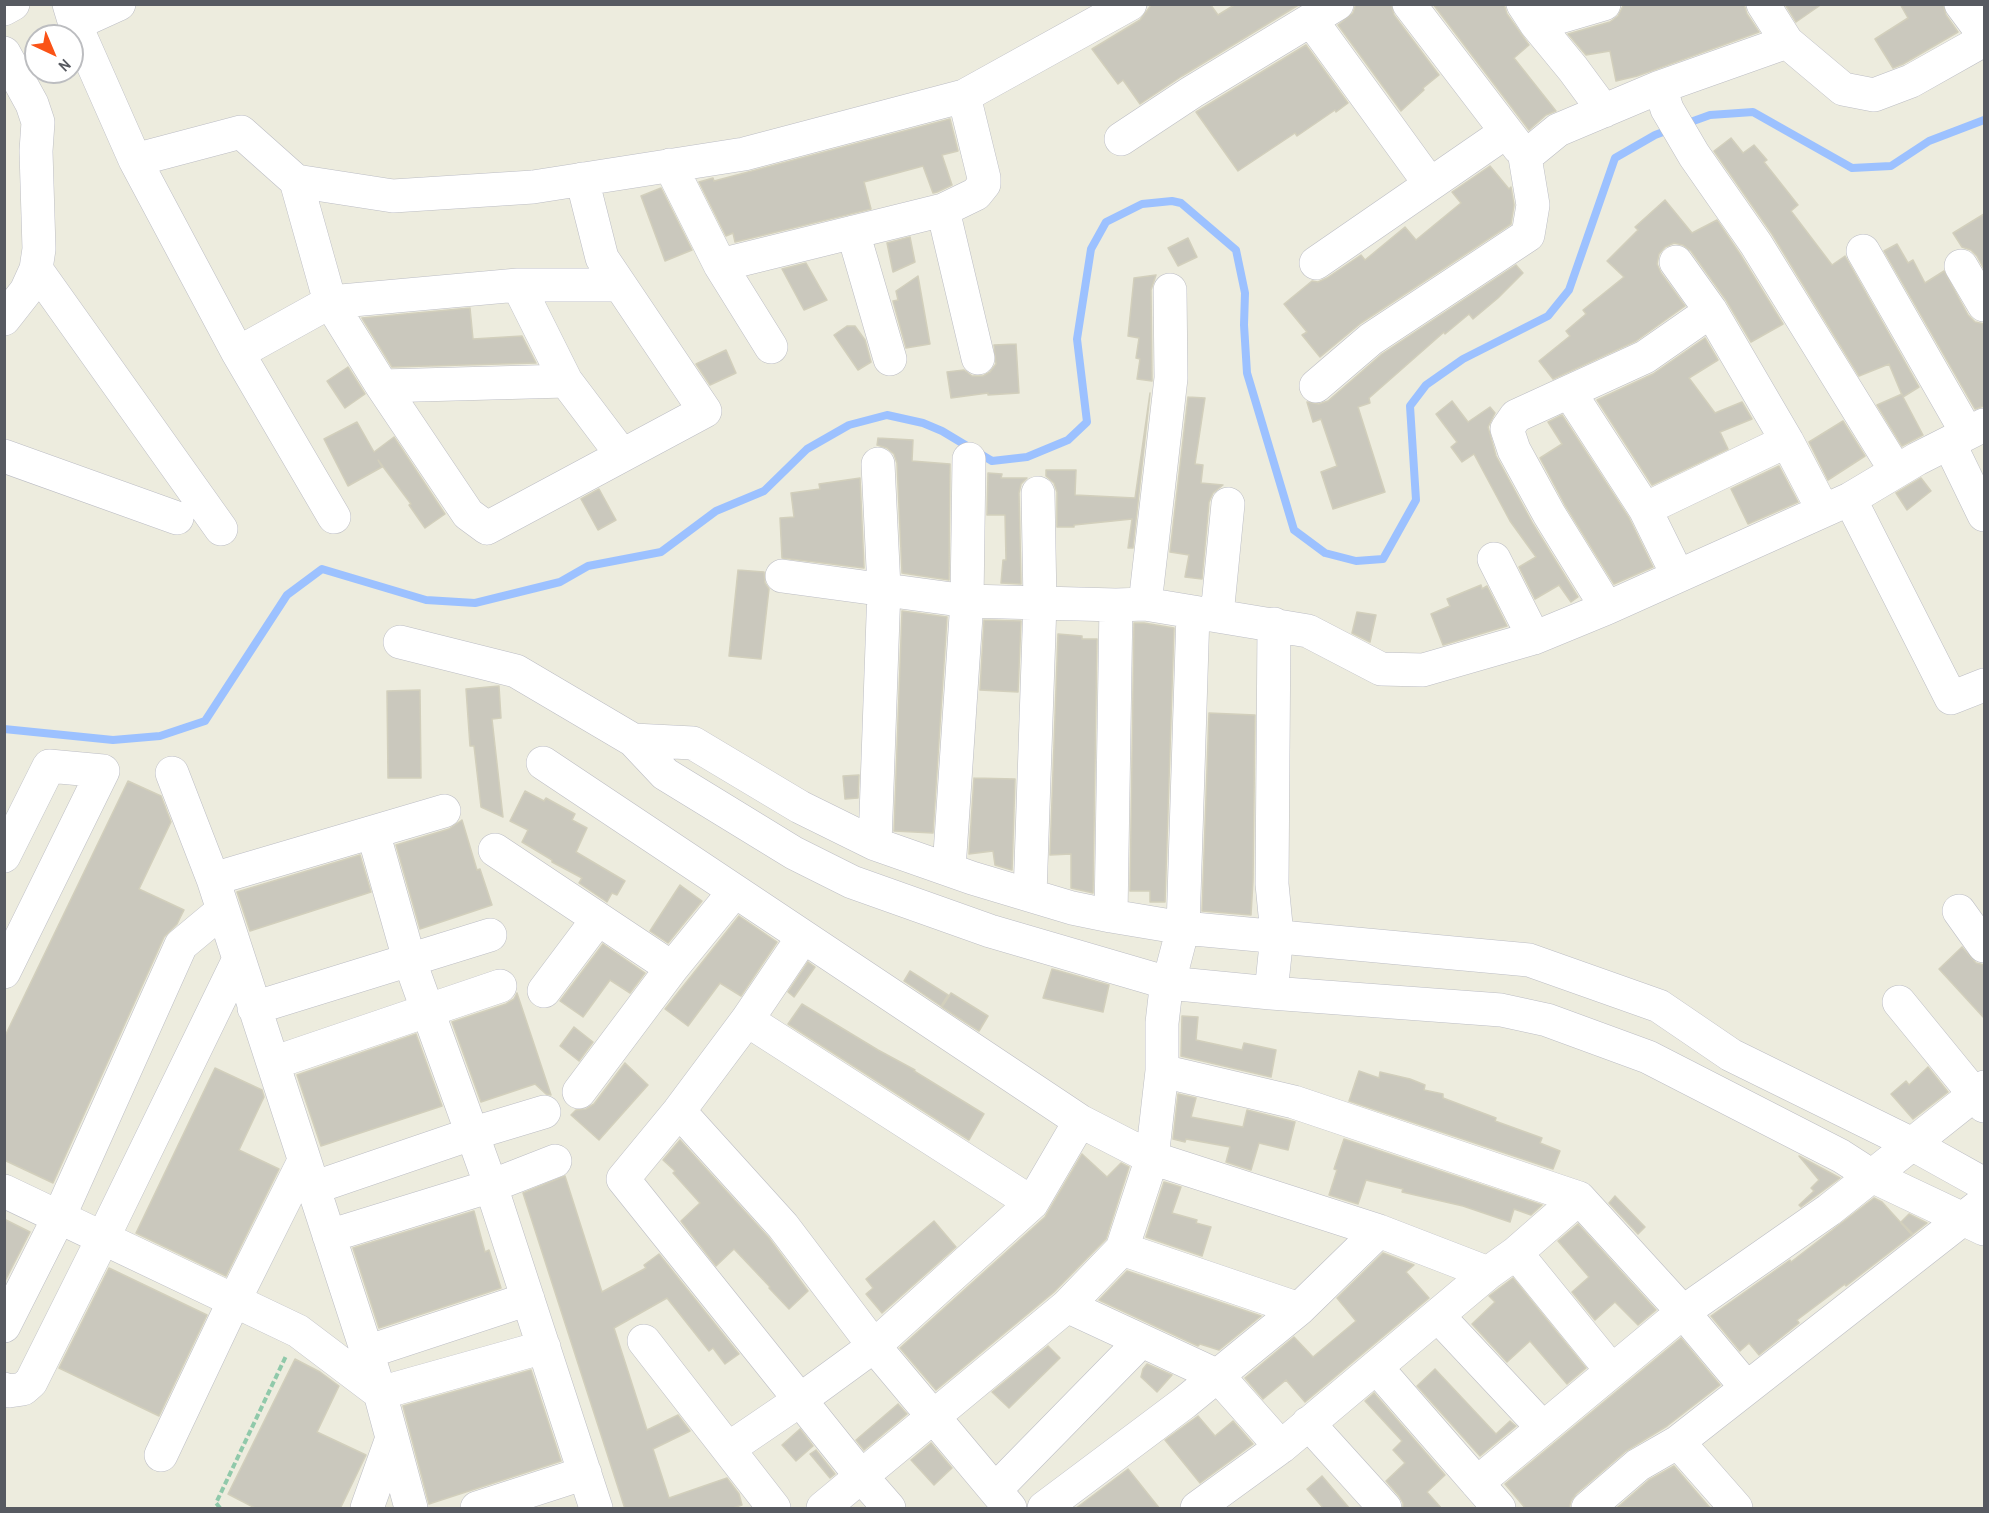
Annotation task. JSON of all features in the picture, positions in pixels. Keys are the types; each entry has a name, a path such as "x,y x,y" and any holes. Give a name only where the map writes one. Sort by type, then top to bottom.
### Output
{"street":[{"path":"119,4 72,14 135,160 238,353 333,517"},
{"path":"296,181 393,196 533,187 744,154 964,96 1130,4"},
{"path":"1316,386 1371,339 1528,235 1533,205 1526,157 1409,4"},
{"path":"1530,14 1604,4"},
{"path":"1763,4 1787,42 1843,88 1874,95 1911,81 1984,40"},
{"path":"1961,4 1984,35"},
{"path":"1120,139 1192,92 1324,12 1430,184"},
{"path":"1530,14 1604,111"},
{"path":"1526,157 1558,130 1604,111 1664,98 1787,42"},
{"path":"4,53 32,104 38,122 36,151 39,249 36,269 26,291 4,319"},
{"path":"720,265 943,210 976,194 984,184 984,178 964,96"},
{"path":"1664,98 1694,155 1756,244 1896,471"},
{"path":"135,160 241,132 296,181 330,302 382,387 468,514 487,528 705,411 602,258 582,179"},
{"path":"1316,263 1506,132"},
{"path":"670,165 720,265 771,347"},
{"path":"943,210 978,358"},
{"path":"853,232 890,359"},
{"path":"1863,251 1967,434 1984,515"},
{"path":"1676,262 1711,311 1787,441 1837,505 1951,698 1984,685"},
{"path":"1961,266 1984,305"},
{"path":"36,269 221,530"},
{"path":"238,353 330,302 518,285 620,285"},
{"path":"518,285 566,381 622,455"},
{"path":"1111,916 1131,604 1171,378 1170,290"},
{"path":"1607,608 1549,514 1514,450 1507,429 1516,416 1645,357 1711,311"},
{"path":"382,387 566,381"},
{"path":"1570,393 1645,509 1678,576"},
{"path":"782,576 967,601 1131,604 1274,624 1308,631 1381,669 1423,670 1534,638 1607,608 1837,505 1967,434"},
{"path":"1645,509 1787,441"},
{"path":"4,456 177,518"},
{"path":"949,869 967,601 969,459"},
{"path":"874,844 884,588 878,464"},
{"path":"1030,895 1040,603 1038,493"},
{"path":"823,1509 1066,1306 1122,1249 1152,1158 1162,1071 1165,1001 1183,928 1205,614 1228,504"},
{"path":"1494,559 1534,638"},
{"path":"1271,993 1277,935 1272,884 1274,624"},
{"path":"400,642 516,671 633,740 665,774 794,853 852,882 990,931 1165,1001 1271,993 1501,1010 1547,1020 1648,1057 1841,1156 1872,1176 1977,1216"},
{"path":"633,740 693,743 800,807 874,844 972,878 1072,908 1183,928 1529,960 1659,1006 1731,1055 1912,1143 1984,1184"},
{"path":"543,763 1080,1122 1152,1158 1379,1231 1488,1273"},
{"path":"4,856 49,766 103,771 4,972"},
{"path":"172,773 213,879 367,1352 411,1509"},
{"path":"213,879 444,811"},
{"path":"373,832 409,959 491,1185 596,1509"},
{"path":"495,850 672,968"},
{"path":"579,1092 672,968 734,892"},
{"path":"4,1326 59,1217 181,945 223,910"},
{"path":"1959,911 1984,946"},
{"path":"544,991 598,919"},
{"path":"254,1008 490,935"},
{"path":"803,937 747,1020 679,1112 623,1179 889,1509"},
{"path":"4,1389 9,1391 23,1389 31,1382 104,1238 239,959"},
{"path":"273,1063 501,986"},
{"path":"1478,1484 1683,1312 1829,1210 1912,1143 1981,1096 1899,1002"},
{"path":"747,1020 1032,1203"},
{"path":"1162,1071 1294,1102 1579,1198 1683,1312 1746,1387"},
{"path":"161,1455 234,1301 309,1174 471,1134 544,1112"},
{"path":"679,1112 783,1226 874,1346 1002,1499 1141,1341"},
{"path":"728,1449 874,1346 1032,1203 1080,1122"},
{"path":"329,1236 491,1185 555,1161"},
{"path":"4,1191 297,1331 380,1393"},
{"path":"1197,1509 1281,1447 1579,1198"},
{"path":"1600,1505 1638,1465 1678,1442 1746,1387 1977,1216"},
{"path":"1044,1509 1218,1376 1299,1309 1379,1231"},
{"path":"1122,1249 1299,1309"},
{"path":"1515,1253 1612,1371"},
{"path":"367,1352 528,1299"},
{"path":"1066,1306 1218,1376 1281,1447"},
{"path":"1438,1316 1543,1428"},
{"path":"644,1341 774,1509"},
{"path":"380,1393 544,1347"},
{"path":"1376,1367 1499,1509"},
{"path":"1308,1423 1368,1503"},
{"path":"367,1509 392,1438"},
{"path":"1678,1442 1736,1509"},
{"path":"477,1509 585,1473"}],"path":[{"path":"220,1509 216,1503 297,1331"}],"building":[{"path":"1152,4 1210,4 1218,15 1236,4 1300,4 1140,104 1123,80 1118,84 1092,49 1140,20"},
{"path":"1356,4 1391,4 1394,15 1439,75 1401,111 1338,25 1353,13"},
{"path":"1433,4 1504,4 1507,14 1529,45 1514,58 1556,111 1546,115 1529,130"},
{"path":"1624,4 1744,4 1747,14 1759,32 1637,76 1616,81 1610,51 1586,55 1568,34 1610,22 1618,16"},
{"path":"1785,4 1822,4 1796,22"},
{"path":"1900,4 1943,4 1946,15 1958,32 1893,68 1875,39 1908,18"},
{"path":"1306,45 1348,103 1297,136 1295,133 1238,171 1196,112"},
{"path":"950,119 958,151 942,155 952,185 933,193 923,166 864,182 871,209 735,242 733,233 726,236 699,182 713,178 714,181"},
{"path":"1731,138 1743,153 1754,145 1767,160 1764,162 1798,205 1791,211 1832,265 1845,256 1919,387 1903,397 1923,435 1902,446 1877,405 1902,394 1889,364 1859,376 1772,234 1714,151"},
{"path":"1490,166 1509,189 1511,187 1514,205 1511,224 1361,323 1320,357 1302,335 1307,332 1284,304 1312,281 1318,282 1327,278 1361,255 1365,260 1405,227 1416,240 1461,203 1452,192"},
{"path":"661,188 692,250 665,261 641,196"},
{"path":"1665,200 1692,233 1717,220 1783,324 1751,342 1726,300 1691,251 1683,245 1674,243 1665,247 1659,254 1657,264 1685,306 1636,341 1553,379 1539,361 1570,336 1566,331 1586,314 1583,310 1624,277 1607,261 1638,230 1635,227"},
{"path":"1984,214 1984,269 1977,256 1971,250 1962,247 1953,233"},
{"path":"910,237 915,262 893,272 887,243"},
{"path":"1188,238 1197,257 1178,266 1168,248"},
{"path":"1897,244 1908,263 1913,260 1925,283 1944,271 1968,315 1975,322 1984,324 1984,406 1975,409 1884,251"},
{"path":"806,263 827,300 804,310 782,269"},
{"path":"1516,265 1523,273 1498,298 1473,319 1469,314 1445,334 1444,332 1369,398 1370,403 1358,407 1385,492 1333,509 1321,472 1337,466 1321,419 1313,422 1307,402 1319,404 1328,401 1382,354"},
{"path":"1156,275 1151,290 1152,381 1137,379 1140,359 1136,358 1139,338 1128,336 1134,278"},
{"path":"918,276 930,344 906,348 893,301 898,300 896,291"},
{"path":"470,308 473,339 522,336 536,363 392,367 362,318"},
{"path":"847,326 855,326 865,340 871,362 858,370 834,335"},
{"path":"1705,338 1718,360 1689,378 1715,413 1742,402 1752,419 1720,432 1728,449 1652,485 1597,400 1653,374"},
{"path":"1016,344 1019,393 988,395 988,393 951,398 947,372 964,370 972,376 983,376 990,372 996,364 994,345"},
{"path":"726,350 736,373 710,385 696,364"},
{"path":"348,367 365,394 345,408 327,381"},
{"path":"1150,393 1133,548 1128,548 1132,519 1074,525 1074,527 1057,527 1057,492 1054,483 1046,476 1046,470 1076,470 1075,495 1135,498"},
{"path":"1188,397 1205,398 1195,464 1203,465 1201,483 1223,485 1213,493 1209,502 1202,579 1185,577 1189,555 1170,552"},
{"path":"1452,401 1468,422 1490,407 1495,413 1488,427 1496,456 1533,524 1578,597 1571,602 1559,585 1535,599 1519,567 1536,557 1510,521 1474,454 1462,462 1451,447 1457,442 1436,414"},
{"path":"1562,415 1629,518 1653,567 1614,584 1565,505 1540,458 1562,444 1548,422"},
{"path":"1843,421 1865,456 1828,480 1809,442"},
{"path":"357,422 374,452 394,437 445,514 425,528 409,505 411,504 378,460 382,467 348,486 324,439"},
{"path":"878,438 913,440 912,461 950,464 949,580 902,573 897,463 894,454 887,448 877,445"},
{"path":"1779,466 1798,502 1748,524 1731,489"},
{"path":"988,473 1002,474 1001,478 1027,478 1021,484 1019,493 1021,584 1001,583 1003,560 1006,560 1005,515 987,515"},
{"path":"860,478 864,568 782,558 780,518 794,517 791,493 820,489 819,484"},
{"path":"1921,478 1931,491 1907,510 1896,493"},
{"path":"599,489 616,520 598,530 581,499"},
{"path":"738,570 764,572 765,583 769,589 761,659 729,656"},
{"path":"1481,585 1482,589 1487,586 1507,626 1443,645 1431,614 1450,606 1447,599"},
{"path":"902,611 947,617 933,833 894,831"},
{"path":"1357,612 1376,615 1370,642 1352,633"},
{"path":"984,620 1021,621 1018,692 980,690"},
{"path":"1134,623 1174,628 1165,902 1150,902 1150,891 1130,891"},
{"path":"1058,634 1082,636 1082,639 1097,639 1093,893 1071,888 1071,854 1050,855"},
{"path":"499,686 501,718 492,719 503,817 481,807 474,746 470,746 466,689"},
{"path":"420,690 421,778 388,778 387,691"},
{"path":"1209,713 1255,715 1251,915 1202,911"},
{"path":"859,775 858,798 845,799 843,776"},
{"path":"974,778 1015,779 1012,870 995,865 993,851 969,854"},
{"path":"128,781 161,796 171,822 139,889 184,910 177,924 164,937 53,1183 4,1160 4,1038"},
{"path":"525,791 544,801 546,798 575,814 572,820 587,828 576,852 625,881 617,895 612,893 607,902 579,883 582,878 522,842 528,830 510,821"},
{"path":"462,820 477,870 480,869 492,905 420,929 396,845 449,829"},
{"path":"360,855 371,892 250,931 237,892"},
{"path":"680,885 702,901 668,943 650,931"},
{"path":"739,916 777,942 741,996 720,983 688,1026 665,1009"},
{"path":"603,944 645,973 630,993 610,980 583,1017 560,1001"},
{"path":"1962,947 1976,963 1984,965 1984,1018 1939,969"},
{"path":"808,962 815,967 794,997 788,992"},
{"path":"1052,969 1109,985 1103,1012 1043,998"},
{"path":"910,971 948,995 941,1006 904,981"},
{"path":"517,993 551,1095 546,1094 535,1084 481,1102 452,1022 506,1004 514,999"},
{"path":"951,993 988,1016 979,1031 942,1007"},
{"path":"802,1004 915,1070 984,1114 969,1140 788,1024"},
{"path":"1182,1016 1198,1017 1196,1040 1242,1050 1244,1043 1276,1050 1271,1077 1181,1056"},
{"path":"574,1027 593,1042 579,1061 560,1046"},
{"path":"416,1034 442,1106 321,1146 297,1075"},
{"path":"625,1063 648,1085 599,1140 571,1115 576,1110 586,1109 594,1104"},
{"path":"1928,1067 1948,1092 1913,1119 1891,1094 1906,1081 1909,1085"},
{"path":"215,1068 262,1090 264,1097 239,1150 279,1169 226,1276 136,1233"},
{"path":"1359,1071 1379,1078 1380,1072 1410,1079 1425,1085 1424,1090 1443,1094 1443,1098 1496,1118 1495,1121 1542,1138 1540,1143 1560,1151 1553,1169 1349,1101"},
{"path":"1178,1094 1196,1098 1191,1117 1243,1127 1247,1110 1295,1122 1288,1150 1259,1143 1251,1170 1226,1162 1230,1147 1186,1139 1185,1142 1173,1139"},
{"path":"1344,1139 1542,1205 1531,1215 1514,1209 1510,1222 1463,1206 1402,1192 1403,1189 1366,1180 1358,1204 1329,1195 1337,1170 1334,1169"},
{"path":"680,1140 769,1238 808,1291 789,1309 734,1249 716,1266 681,1221 700,1203 673,1173 675,1171 663,1160"},
{"path":"1082,1154 1107,1177 1121,1163 1129,1167 1106,1239 1054,1292 936,1390 900,1348 1045,1217"},
{"path":"1799,1156 1840,1178 1801,1207 1799,1205 1814,1191 1811,1188 1819,1180"},
{"path":"565,1176 602,1292 646,1268 644,1265 659,1254 739,1354 725,1364 713,1348 709,1351 667,1298 614,1328 647,1430 678,1415 690,1431 653,1449 669,1498 727,1478 739,1494 742,1505 730,1509 625,1509 523,1193"},
{"path":"1164,1182 1181,1187 1172,1213 1197,1220 1196,1223 1211,1227 1202,1256 1146,1237"},
{"path":"1615,1196 1645,1227 1638,1234 1609,1203"},
{"path":"1874,1198 1882,1202 1912,1235 1797,1320 1799,1323 1759,1355 1749,1343 1740,1351 1711,1316 1790,1260 1791,1262"},
{"path":"474,1211 485,1252 489,1250 501,1288 379,1328 353,1248"},
{"path":"1909,1214 1927,1223 1913,1234 1901,1222"},
{"path":"4,1219 30,1232 4,1283"},
{"path":"934,1221 956,1247 882,1313 866,1294 873,1288 866,1279"},
{"path":"1578,1224 1656,1310 1638,1325 1615,1302 1595,1320 1572,1292 1589,1277 1558,1241"},
{"path":"1383,1253 1414,1265 1406,1272 1429,1298 1305,1402 1286,1380 1263,1399 1245,1378 1294,1337 1313,1357 1356,1321 1337,1298"},
{"path":"109,1268 207,1315 159,1416 59,1368"},
{"path":"1127,1271 1261,1316 1219,1350 1200,1344 1198,1346 1099,1300"},
{"path":"1513,1278 1586,1368 1567,1384 1530,1341 1507,1362 1472,1324 1495,1302 1489,1296"},
{"path":"1681,1338 1720,1385 1667,1426 1626,1451 1576,1494 1569,1509 1526,1509 1505,1484"},
{"path":"1048,1346 1060,1358 1009,1408 992,1392"},
{"path":"295,1359 320,1372 339,1386 317,1432 366,1455 340,1509 257,1509 228,1494"},
{"path":"1147,1364 1172,1375 1157,1392 1141,1377"},
{"path":"1435,1369 1496,1434 1510,1421 1516,1426 1480,1456 1417,1386"},
{"path":"531,1370 561,1461 429,1504 403,1406"},
{"path":"1374,1393 1445,1475 1427,1492 1442,1509 1403,1509 1399,1496 1386,1481 1405,1463 1393,1450 1402,1441 1365,1401"},
{"path":"898,1404 907,1414 864,1450 856,1440"},
{"path":"1198,1416 1215,1436 1233,1421 1253,1444 1200,1483 1165,1440"},
{"path":"800,1429 813,1446 796,1461 782,1445"},
{"path":"931,1443 952,1468 934,1485 911,1460"},
{"path":"816,1450 835,1474 830,1478 810,1454"},
{"path":"1674,1466 1711,1509 1618,1507 1649,1480"},
{"path":"1128,1469 1160,1509 1075,1509"},
{"path":"1322,1476 1350,1509 1324,1509 1307,1489"}],"waterway":[{"path":"1685,124 1710,115 1753,112 1852,168 1891,166 1929,141 1984,120"},
{"path":"4,729 113,740 160,736 205,721 287,595 322,569 426,600 475,603 560,582 588,566 661,552 716,511 764,491 807,449 849,425 887,415 923,423 942,431 992,461 1027,457 1068,440 1087,422 1077,339 1091,249 1106,222 1142,204 1172,201 1181,203 1236,250 1245,293 1247,373 1294,530 1325,553 1356,561 1383,559 1416,500 1410,406 1426,385 1463,359 1548,316 1569,290 1615,158 1655,135 1671,129"}]}
